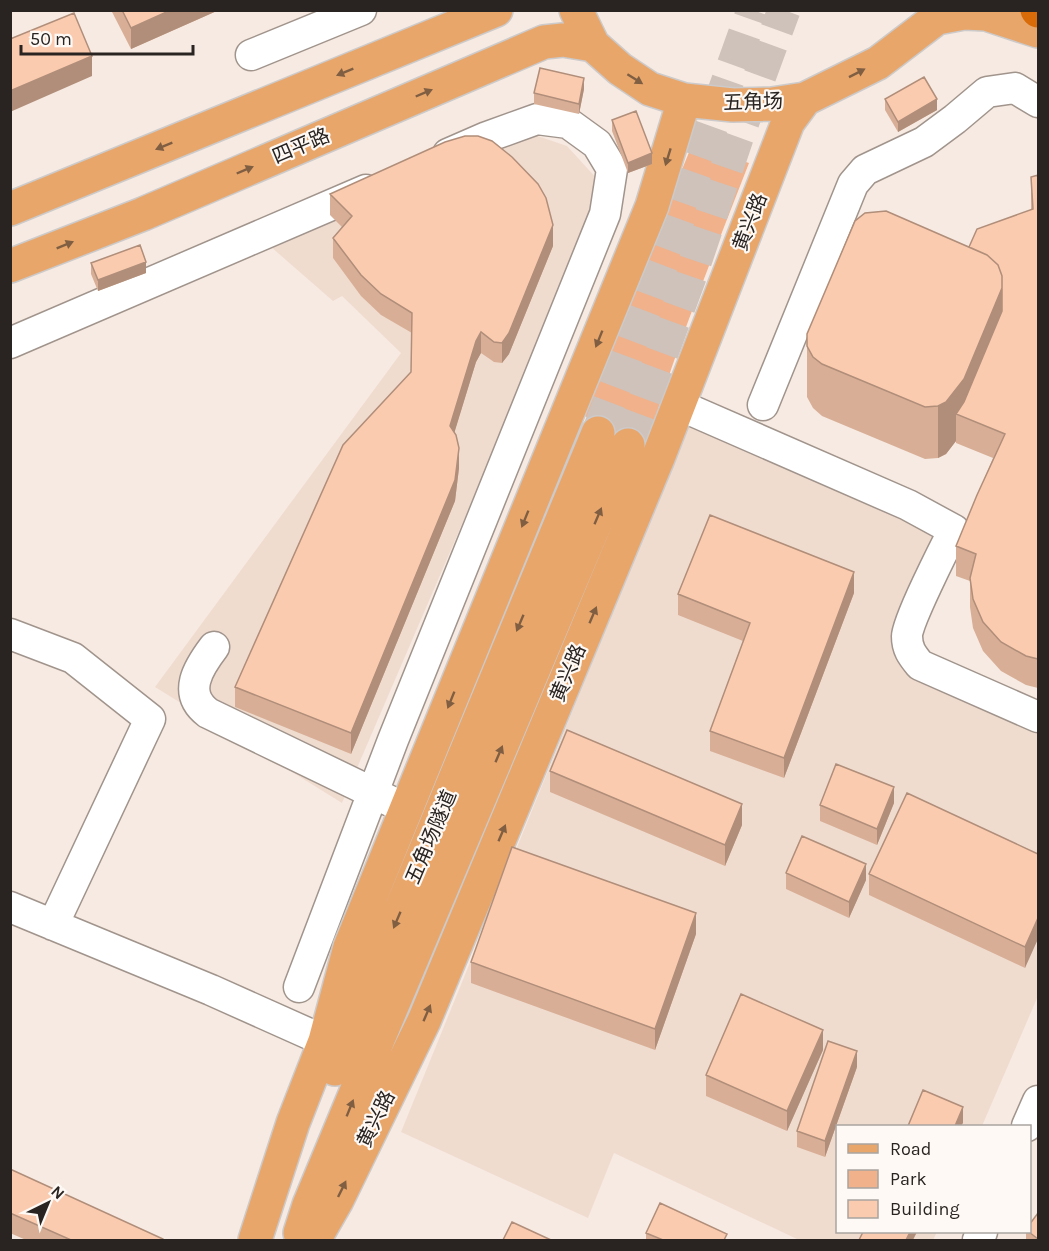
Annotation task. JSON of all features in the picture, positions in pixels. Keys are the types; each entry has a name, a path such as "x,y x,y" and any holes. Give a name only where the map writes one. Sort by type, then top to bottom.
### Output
{"main road":[{"path":"10,209 496,10"},
{"name":"五角场","path":"576,10 592,45 620,69 650,89 684,100 733,105 772,104 805,99 878,63 939,14"},
{"path":"939,14 986,14 1036,23"},
{"name":"四平路","path":"10,266 144,214 544,42 563,40 592,45"},
{"name":"黄兴路","path":"314,1240 337,1200 424,1021 679,405 788,122 805,99"},
{"path":"255,1240 293,1123 325,1041 350,947 656,197 684,100"},
{"name":"五角场隧道","path":"260,1240 613,439 309,1206 298,1240"}],"lane":[{"path":"251,54 361,10"},
{"path":"763,405 853,183 865,170 924,142 956,119 987,92 1015,87 1038,102"},
{"path":"299,987 373,793 597,237 605,214 612,169 597,144 568,123 537,119 487,137 423,165"},
{"path":"10,343 391,179"},
{"path":"679,405 908,505 954,530 906,633 909,651 920,665 1038,717"},
{"path":"10,634 73,658 150,720 53,925"},
{"path":"214,647 199,667 194,685 195,698 199,707 406,809"},
{"path":"10,907 212,990 325,1041"},
{"path":"1028,1125 1038,1101"}],"shaded area":[{"path":"532,134 567,146 599,181 589,229 342,803 155,687 401,353 342,296 333,301 271,247"},
{"path":"690,422 945,532 898,635 1038,725 1038,996 982,1125 836,1125 836,1233 936,1233 933,1240 799,1240 614,1153 588,1218 401,1132"}],"green space":[{"path":"692,145 749,163 682,337 648,443 582,415"}],"building":[{"path":"122,10 171,10 131,28"},
{"path":"74,13 92,56 10,91 10,39"},
{"path":"540,68 584,78 579,104 534,93"},
{"path":"924,77 937,99 898,122 885,99"},
{"path":"636,111 652,153 628,163 612,120"},
{"path":"465,136 478,136 492,141 512,157 538,184 546,198 553,225 509,333 502,343 494,342 481,332 476,341 450,426 456,435 459,448 455,480 351,733 235,687 343,445 411,372 412,313 381,294 361,275 333,238 352,216 330,194 445,142"},
{"path":"1038,175 1038,659 1026,656 1001,642 983,622 973,599 970,578 976,554 956,546 1005,434 956,414 964,402 1002,311 1002,276 998,265 987,255 969,247 977,229 1033,209 1031,177"},
{"path":"886,211 987,255 998,265 1002,276 1002,288 964,379 946,402 938,406 925,407 822,364 813,357 807,346 807,334 855,221 865,213"},
{"path":"140,245 146,262 98,280 91,263"},
{"path":"710,515 854,572 784,758 710,731 750,623 678,594"},
{"path":"567,730 742,804 725,845 550,771"},
{"path":"836,764 894,787 877,829 820,805"},
{"path":"907,793 1038,854 1038,918 1025,947 869,874"},
{"path":"802,836 866,864 849,902 786,873"},
{"path":"512,847 696,913 655,1029 471,962"},
{"path":"741,994 823,1030 787,1111 706,1075"},
{"path":"828,1041 857,1051 825,1141 797,1131"},
{"path":"923,1090 963,1107 955,1125 908,1125"},
{"path":"10,1169 163,1240 71,1240 10,1213"},
{"path":"660,1203 727,1234 724,1240 663,1240 646,1233"},
{"path":"1038,1213 1038,1239 1030,1233 1031,1222"},
{"path":"512,1222 551,1240 503,1240"},
{"path":"862,1233 910,1233 906,1240 859,1240"}],"tunnel":[{"path":"598,433 672,237 753,10"},
{"path":"628,445 784,10"}]}
